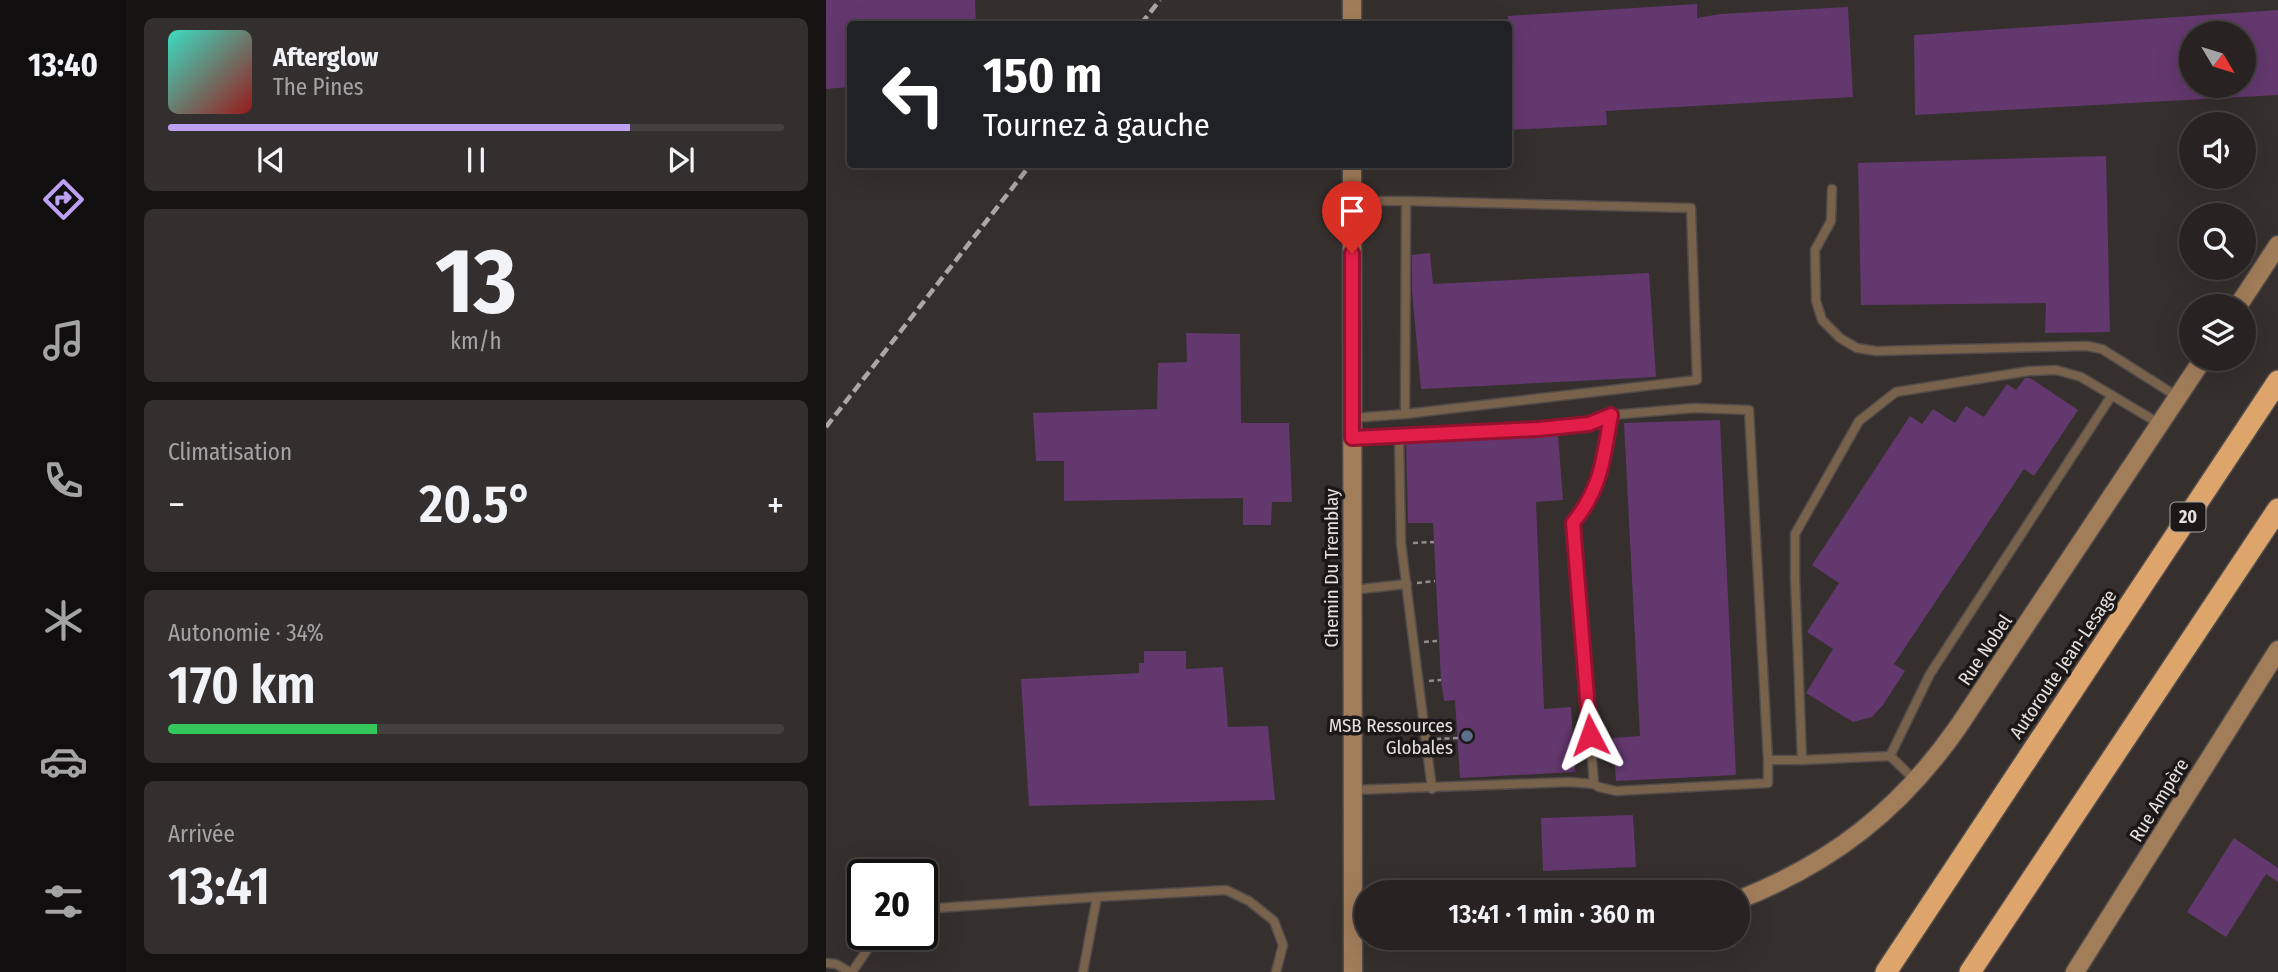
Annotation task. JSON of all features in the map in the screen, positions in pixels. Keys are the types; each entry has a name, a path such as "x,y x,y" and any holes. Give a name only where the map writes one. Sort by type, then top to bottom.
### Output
{"highway":[{"name":"Autoroute Jean-Lesage","path":"1884,972 2278,381"},
{"path":"1970,972 2278,509"}],"street":[{"path":"1352,0 1352,21"},
{"name":"Chemin Du Tremblay","path":"1352,168 1353,790 1358,880"},
{"path":"2246,294 2278,245"},
{"name":"Rue Nobel","path":"1750,895 1779,883 1831,854 1880,818 1917,781 1958,727 2195,371"},
{"name":"Rue Ampère","path":"2076,972 2278,650"},
{"name":"Chemin Du Tremblay","path":"1353,972 1356,950"}],"lane":[{"path":"1832,189 1831,221 1815,250 1815,301 1822,320 1840,338 1857,348 1876,351 2087,346 2102,349 2178,397"},
{"path":"1352,201 1691,208 1697,380 1352,418"},
{"path":"1405,414 1406,201"},
{"path":"1802,760 1794,577 1795,534 1859,421 1896,392 2029,371 2056,370 2081,377 2160,424"},
{"path":"1890,756 1930,674 2112,395"},
{"path":"1352,438 1563,427 1589,424 1611,415 1694,408 1749,410 1768,760 1768,783 1616,790 1594,784 1570,782 1353,790"},
{"path":"1594,784 1573,523 1588,504 1598,481 1611,415"},
{"path":"1399,436 1401,542 1432,789"},
{"path":"1352,590 1407,584"},
{"path":"1768,760 1890,756 1917,781"},
{"path":"938,908 1226,890 1249,901 1274,921 1283,945 1276,972"},
{"path":"1083,972 1097,897"},
{"path":"826,963 836,964 851,972 867,950"}],"path":[{"path":"1422,542 1434,542"},
{"path":"1426,583 1435,581"},
{"path":"1447,738 1458,738"}],"building":[{"path":"826,0 975,0 976,21 847,21 847,87 826,89"},
{"path":"1697,4 1697,18 1720,14 1848,7 1853,97 1606,111 1607,125 1512,130 1512,21 1508,21 1508,16"},
{"path":"2278,10 2278,95 2256,96 2256,21 2179,21 2179,98 2224,98 1915,115 1914,35"},
{"path":"2106,156 2110,332 2045,333 2046,303 1861,305 1858,163"},
{"path":"1430,253 1433,284 1649,273 1656,377 1421,389 1412,291 1412,255"},
{"path":"1186,333 1240,334 1241,423 1289,423 1292,502 1272,502 1271,525 1243,525 1243,498 1064,501 1064,461 1036,461 1033,413 1157,409 1158,363 1187,362"},
{"path":"2025,378 2030,378 2078,410 2034,476 2024,469 1894,664 1905,671 1883,705 1872,717 1853,722 1806,693 1833,649 1807,632 1839,583 1812,565 1910,416 1922,424 1933,409 1955,423 1966,406 1984,417 2007,384 2016,390"},
{"path":"1720,420 1736,775 1616,781 1613,738 1640,736 1624,423"},
{"path":"1558,435 1563,500 1536,502 1544,709 1571,707 1575,772 1460,778 1455,700 1444,701 1441,680 1433,523 1408,523 1406,442"},
{"path":"1144,651 1186,651 1186,669 1223,667 1228,727 1268,726 1275,800 1029,806 1021,679 1139,673 1139,663 1144,663"},
{"path":"1633,815 1636,867 1543,871 1541,818"},
{"path":"2234,838 2278,868 2278,882 2266,874 2226,937 2187,912"}],"railway":[{"path":"1143,21 1160,0"},
{"path":"826,427 1028,168"}],"place":[{"name":"MSB Ressources Globales","path":"1467,736"}],"route":[{"path":"1352,253 1352,438 1538,429 1589,424 1611,415 1598,481 1588,504 1573,523 1590,735"}]}
